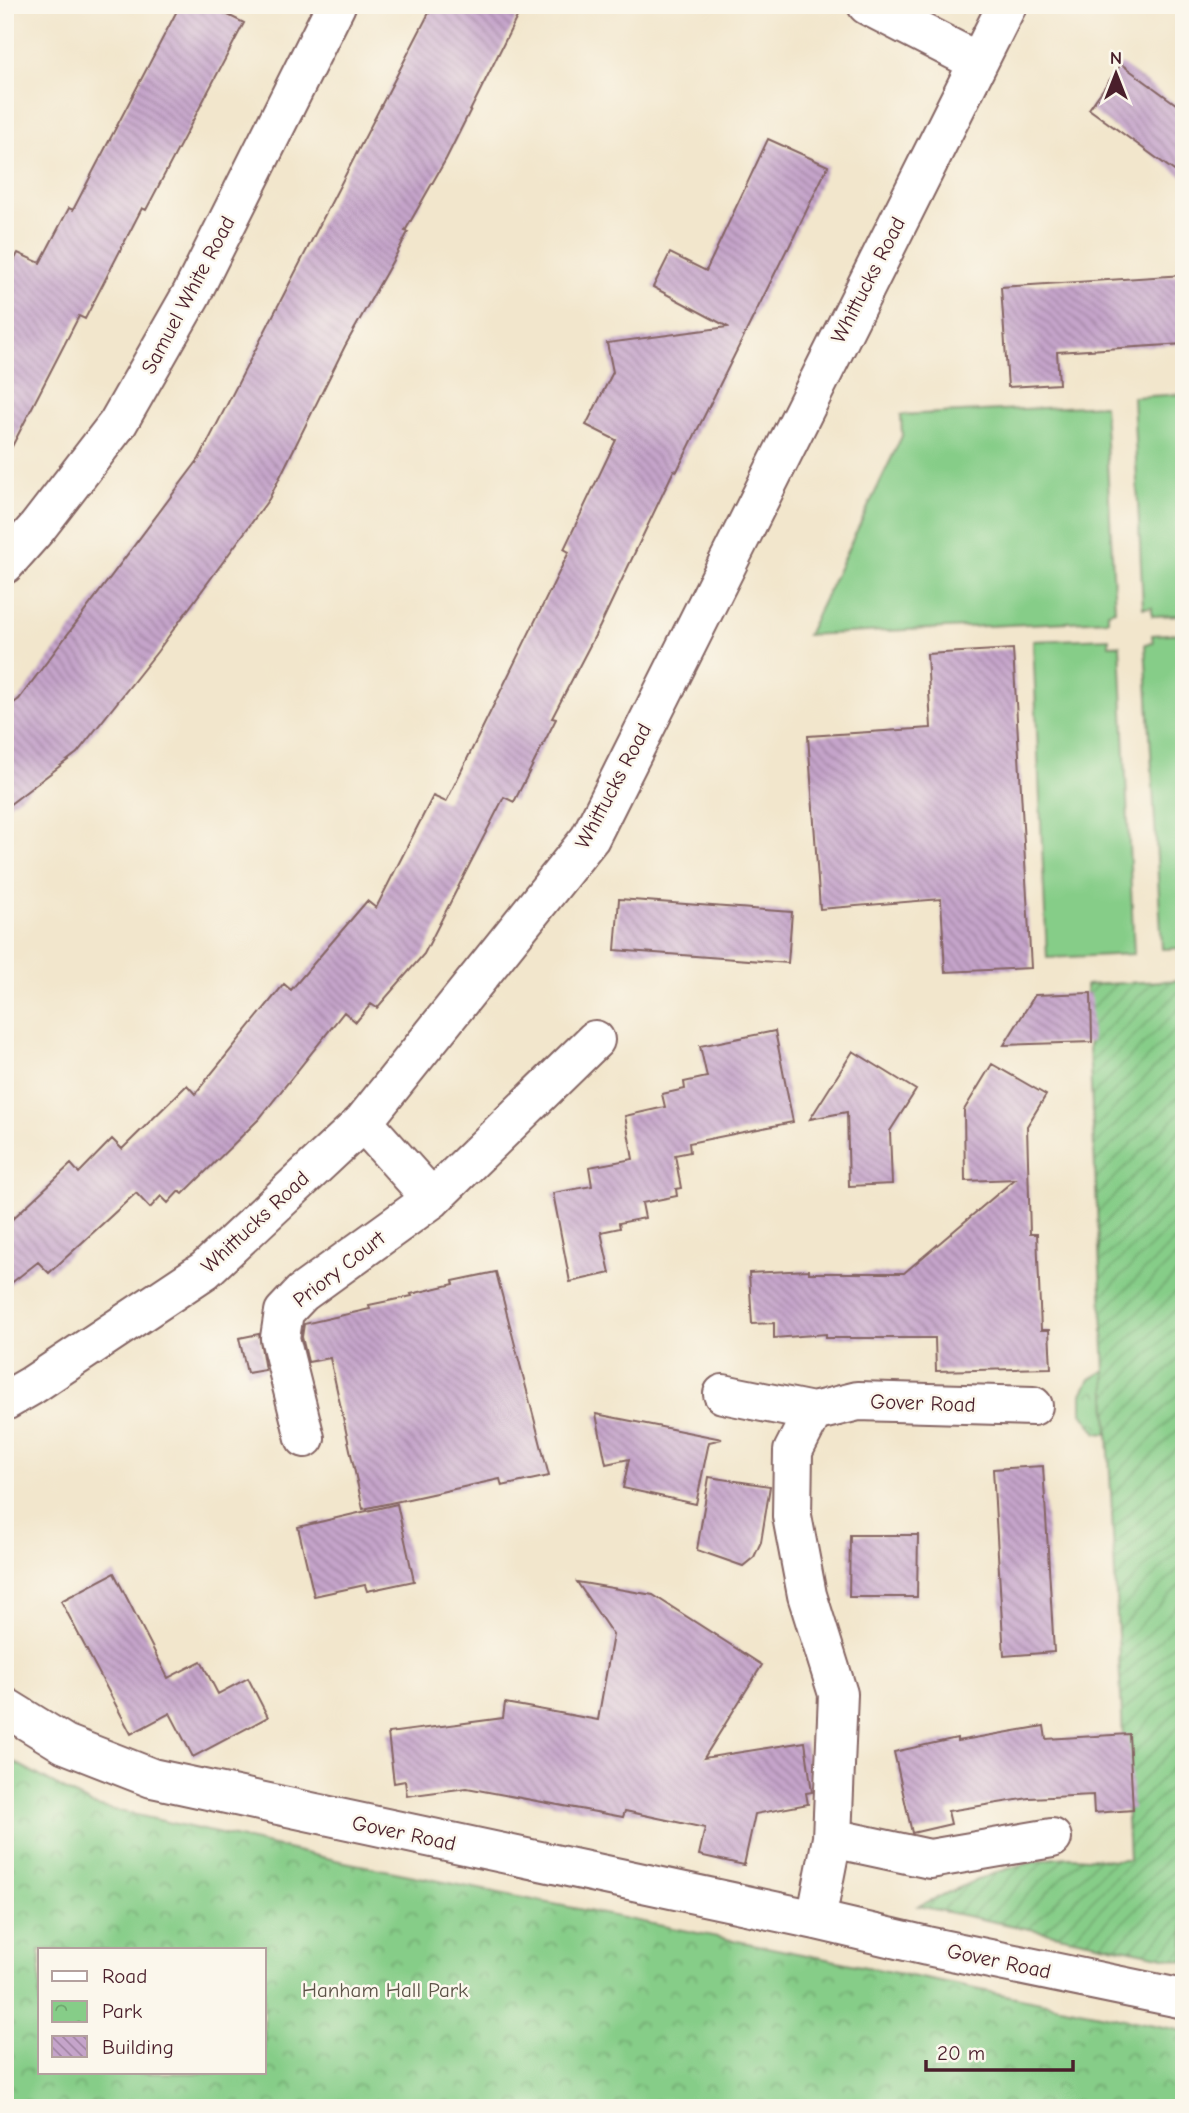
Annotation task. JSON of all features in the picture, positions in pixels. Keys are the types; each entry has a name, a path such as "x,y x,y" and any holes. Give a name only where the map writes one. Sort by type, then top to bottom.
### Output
{"street":[{"name":"Samuel White Road","path":"5,564 37,528 118,424 191,295 336,5"},
{"path":"867,5 978,62"},
{"name":"Whittucks Road","path":"5,1401 205,1270 363,1122 590,838 1007,5"},
{"name":"Priory Court","path":"305,1438 280,1338 284,1312 302,1293 432,1199 595,1040"},
{"path":"363,1122 432,1199"},
{"name":"Gover Road","path":"723,1394 813,1412 858,1401 1033,1406"},
{"path":"813,1412 793,1451 793,1516 807,1595 838,1694 832,1838 816,1920"},
{"name":"Gover Road","path":"5,1707 65,1744 152,1779 1184,1999"},
{"path":"832,1838 930,1859 1052,1838"}],"green space":[{"path":"1184,394 1184,615 1152,616 1152,607 1143,608 1133,397"},
{"path":"1104,405 1115,610 1108,612 1108,620 807,635 902,436 901,415"},
{"path":"1184,633 1184,948 1162,949 1145,644 1153,643 1152,635"},
{"path":"1109,638 1109,645 1120,645 1134,954 1047,958 1033,641"},
{"path":"1184,980 1184,1961 918,1906 991,1875 1029,1863 1069,1857 1129,1860 1086,985"},
{"path":"1107,1369 1119,1435 1097,1433 1082,1413 1082,1394 1090,1379"},
{"name":"Hanham Hall Park","path":"5,1757 92,1805 340,1861 1184,2031 1184,2108 5,2108"}],"building":[{"path":"180,5 208,5 244,23 146,210 142,208 85,319 79,316 5,460 5,278 18,253 40,263 69,208 73,210"},
{"path":"433,5 523,5 446,159 405,231 408,232 345,346 269,499 157,652 77,753 5,808 5,710 19,699 199,459"},
{"path":"1121,64 1184,110 1184,178 1089,109"},
{"path":"768,139 828,166 677,471 674,470 600,626 552,718 556,719 514,802 504,797 424,954 377,1008 371,1004 356,1022 344,1012 259,1119 183,1194 179,1191 168,1203 161,1196 150,1208 136,1193 49,1273 38,1262 5,1288 5,1226 71,1164 79,1173 112,1139 122,1149 187,1085 195,1094 284,984 291,990 367,901 376,908 433,796 446,802 569,552 564,549 616,440 586,425 613,372 607,343 728,327 653,287 670,253 706,271"},
{"path":"1184,275 1184,344 1057,352 1059,384 1008,387 1001,287"},
{"path":"1013,649 1031,968 945,972 941,899 820,909 808,736 931,728 927,654"},
{"path":"619,899 792,912 788,963 615,950"},
{"path":"1091,993 1092,1042 1004,1045 1035,995"},
{"path":"775,1031 793,1122 689,1143 690,1152 675,1155 681,1188 676,1189 677,1196 642,1203 645,1218 619,1223 620,1228 601,1232 610,1273 570,1282 553,1193 592,1186 589,1167 633,1159 625,1116 665,1107 662,1094 685,1089 684,1082 707,1077 700,1046"},
{"path":"853,1051 916,1090 890,1131 892,1184 849,1186 847,1112 810,1119"},
{"path":"992,1064 1046,1095 1027,1126 1030,1234 1037,1234 1041,1330 1049,1330 1051,1368 936,1371 935,1338 826,1338 826,1334 774,1338 774,1323 752,1324 749,1273 809,1270 809,1273 904,1273 1015,1179 965,1181 964,1110"},
{"path":"496,1272 549,1476 502,1486 500,1479 363,1509 330,1358 308,1362 302,1337 304,1324 370,1309 369,1305 454,1284 453,1281"},
{"path":"259,1334 265,1370 247,1373 239,1338"},
{"path":"596,1414 722,1439 709,1442 696,1504 623,1488 629,1459 606,1464"},
{"path":"1043,1466 1054,1652 1004,1656 993,1469"},
{"path":"709,1477 770,1486 761,1542 754,1557 743,1566 697,1550"},
{"path":"397,1504 414,1581 367,1591 365,1585 314,1596 298,1527"},
{"path":"850,1535 918,1535 917,1597 849,1597"},
{"path":"114,1573 168,1678 201,1661 218,1694 248,1678 268,1717 193,1757 170,1713 131,1734 61,1601"},
{"path":"577,1582 653,1595 762,1665 704,1758 805,1742 812,1792 806,1793 808,1804 755,1814 744,1865 699,1855 705,1828 625,1811 623,1817 467,1788 407,1796 405,1781 394,1783 388,1733 503,1718 505,1703 598,1720 613,1635"},
{"path":"1044,1726 1046,1739 1129,1734 1133,1810 1094,1813 1093,1795 1029,1798 948,1811 951,1824 912,1833 894,1752 957,1738 957,1741"}]}
